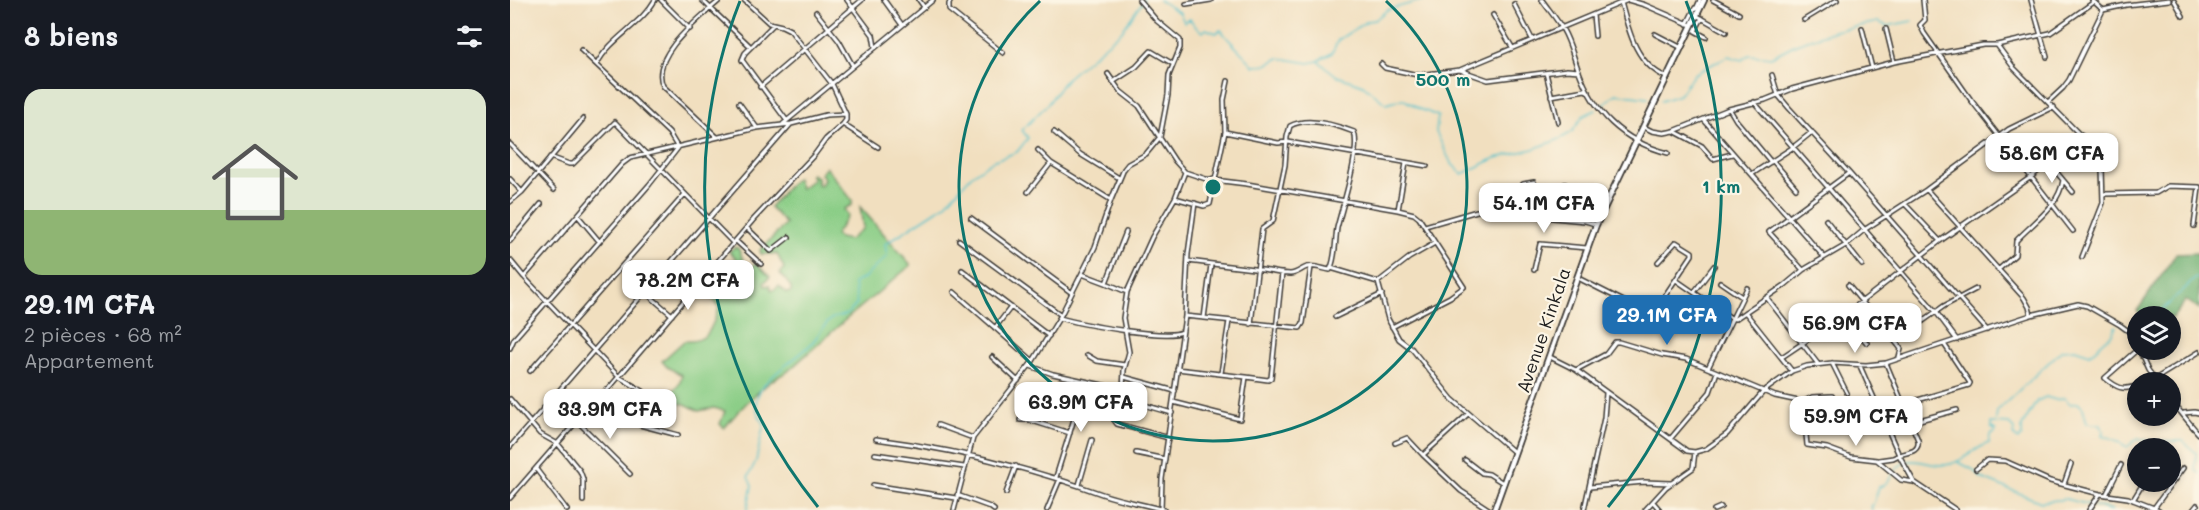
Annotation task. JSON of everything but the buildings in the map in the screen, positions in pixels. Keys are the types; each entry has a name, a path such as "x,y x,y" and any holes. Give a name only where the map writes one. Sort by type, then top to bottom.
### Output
{"main road":[{"name":"Avenue Kinkala","path":"1492,510 1596,225 1698,13 1702,0"}],"street":[{"path":"597,64 608,47 655,1 661,0 690,28"},
{"path":"702,0 750,47"},
{"path":"718,138 663,86 660,80 661,67 667,54 720,0"},
{"path":"510,498 619,377 734,242 846,120 846,114 832,84 790,30 765,20 744,0"},
{"path":"847,0 875,38 875,49"},
{"path":"760,87 862,0"},
{"path":"884,0 902,25"},
{"path":"919,0 924,7"},
{"path":"781,125 933,0"},
{"path":"951,0 949,10 1004,53"},
{"path":"954,510 967,453 973,438 1030,366 1060,317 1097,242 1119,178 1128,164 1146,154 1160,137 1168,95 1169,75 1180,48 1180,40 1157,21 1139,0"},
{"path":"1186,4 1211,0"},
{"path":"1542,0 1563,28 1579,71 1600,110 1614,126 1635,141 1668,153"},
{"path":"1381,64 1384,68 1418,75 1460,70 1628,0 1692,24 1695,31 1706,37"},
{"path":"1713,0 1740,14"},
{"path":"1804,20 1837,0"},
{"path":"1923,0 1925,20 1920,27 1938,54 2073,231"},
{"path":"2031,0 2047,57"},
{"path":"2103,10 2169,0"},
{"path":"2174,0 2183,16"},
{"path":"1642,126 1664,133 1674,131 1730,109 1894,62 2040,36 2062,26 2093,1 2103,10"},
{"path":"1621,2 1637,51 1650,68 1666,77"},
{"path":"1514,4 1532,39"},
{"path":"2048,102 2069,80 2103,10"},
{"path":"816,12 839,41 853,66"},
{"path":"1698,13 1726,33"},
{"path":"1493,15 1512,47"},
{"path":"1593,15 1596,36"},
{"path":"773,25 750,47 742,60 786,121"},
{"path":"1862,28 1872,68"},
{"path":"1886,29 1894,62"},
{"path":"1655,34 1680,47"},
{"path":"1997,45 2014,68 2082,136 2093,150 2102,168 2104,194 2101,211 2082,257"},
{"path":"581,50 669,133 678,147"},
{"path":"1113,82 1136,67 1151,51 1173,64"},
{"path":"1460,70 1488,80 1579,71"},
{"path":"1546,73 1558,122"},
{"path":"1108,74 1125,96 1138,106 1185,172 1215,180 1280,189 1414,214 1425,225 1464,287 1450,297 1392,327"},
{"path":"1772,75 1778,95 1987,330"},
{"path":"1175,198 1204,206 1210,204 1225,132 1224,100 1228,81"},
{"path":"1551,96 1585,90 1589,92"},
{"path":"1754,102 1936,312 1957,340"},
{"path":"739,103 757,128"},
{"path":"1676,280 1735,319 1803,270 1845,245 1926,190 2000,136 2054,107"},
{"path":"1730,109 1741,127 1796,188"},
{"path":"524,277 621,164 630,158 757,128 846,114"},
{"path":"510,202 522,192 536,172 583,119"},
{"path":"1704,120 1824,257"},
{"path":"1251,324 1262,229 1273,221 1288,142 1287,137 1290,126 1295,123 1314,122 1354,132 1354,154 1331,268"},
{"path":"550,157 573,164 615,123 709,219 761,264"},
{"path":"510,447 791,124"},
{"path":"843,124 878,147"},
{"path":"1674,131 1702,146 1713,159 1732,154"},
{"path":"1054,132 1080,154 1119,178"},
{"path":"1225,132 1278,143 1288,142 1427,166"},
{"path":"1752,174 1812,132"},
{"path":"1782,357 1843,316 1940,241 2031,177 2082,136"},
{"path":"510,144 554,190"},
{"path":"510,348 514,339 662,169 678,147"},
{"path":"1038,150 1051,163 1111,200"},
{"path":"2048,162 2073,192"},
{"path":"1028,192 1051,163"},
{"path":"1398,210 1406,163"},
{"path":"1169,438 1115,424 1114,417 1129,352 1123,318 1127,292 1158,224 1175,198 1185,172"},
{"path":"1803,270 1769,234 1788,217 1849,173"},
{"path":"510,179 522,192"},
{"path":"1998,270 2015,255 2017,239 2052,205 2061,188 2062,180"},
{"path":"1523,184 1534,182 1542,204"},
{"path":"1564,204 1565,184"},
{"path":"2104,194 2156,193 2168,186 2199,187 2194,226"},
{"path":"1926,190 2026,302 2031,315"},
{"path":"530,371 685,194"},
{"path":"876,439 967,453 1056,477 1104,495 1162,510 1165,459 1185,316 1188,261 1195,203"},
{"path":"510,241 541,204"},
{"path":"1425,225 1477,211 1542,204 1580,205 1601,214"},
{"path":"1905,204 1940,241"},
{"path":"578,216 599,241"},
{"path":"971,218 1072,293"},
{"path":"1553,218 1585,221 1596,225"},
{"path":"1826,220 1862,265"},
{"path":"747,228 771,251 789,237"},
{"path":"1106,283 1126,232"},
{"path":"958,240 1060,317 1079,323 1155,334 1182,332"},
{"path":"1648,314 1654,312 1692,252 1676,242 1658,262"},
{"path":"1378,282 1409,258 1435,243"},
{"path":"1534,270 1540,244 1587,248"},
{"path":"510,260 619,377 643,391"},
{"path":"1188,261 1293,274 1311,267 1328,270 1331,268 1378,282"},
{"path":"1204,318 1211,265"},
{"path":"1694,292 1714,266"},
{"path":"1185,316 1298,328 1302,325 1311,267"},
{"path":"962,270 1049,336"},
{"path":"1177,369 1268,380 1271,378 1282,273"},
{"path":"1082,274 1127,292"},
{"path":"1576,277 1669,324"},
{"path":"1378,282 1388,319 1399,339 1412,349 1434,379 1468,414 1514,453"},
{"path":"1720,282 1742,297"},
{"path":"1848,285 1898,345 1901,350 1898,357"},
{"path":"1708,368 1747,288"},
{"path":"1909,331 1976,289"},
{"path":"645,292 672,315"},
{"path":"954,292 1033,361"},
{"path":"1335,317 1382,294"},
{"path":"1767,298 1818,364"},
{"path":"1548,356 1576,370 1687,451 1695,452 1706,449 1727,434 1764,391 1792,371 1807,366 1832,363 1860,366 1886,363 1898,357 2031,315 2078,304 2087,306 2127,330"},
{"path":"995,328 1011,307"},
{"path":"1745,312 1792,371"},
{"path":"1843,316 1867,343"},
{"path":"1221,373 1229,321"},
{"path":"1576,370 1606,354 1615,342 1619,342 1662,355 1686,359 1775,396 1803,402 1812,397 1832,396"},
{"path":"1904,404 1970,385 1944,344"},
{"path":"2169,372 2199,352"},
{"path":"1087,354 1097,361 1125,365"},
{"path":"992,357 1018,381"},
{"path":"2127,358 2105,378 2116,388 2127,389"},
{"path":"1832,363 1846,393"},
{"path":"1803,402 1807,445 1827,448 1851,457 1877,460 1915,451 1918,448 1918,440 1886,363"},
{"path":"1030,366 1083,382 1107,386 1120,397 1146,407 1172,413"},
{"path":"1860,366 1899,455 1914,482"},
{"path":"1671,438 1710,393 1717,372"},
{"path":"1124,377 1174,391"},
{"path":"1173,402 1239,420 1246,377"},
{"path":"1056,477 1083,382"},
{"path":"1584,510 1604,418 1606,393"},
{"path":"510,399 543,437 558,444 582,475 583,501"},
{"path":"597,401 640,425 678,435"},
{"path":"1912,422 1957,410"},
{"path":"2181,410 2199,434"},
{"path":"2184,413 2199,413"},
{"path":"1423,455 1468,414"},
{"path":"1805,421 1851,417"},
{"path":"1020,420 1036,422 1070,433"},
{"path":"577,422 630,474"},
{"path":"938,425 973,438"},
{"path":"1395,443 1407,438 1461,491 1492,510"},
{"path":"1079,485 1092,440"},
{"path":"1645,510 1673,483 1693,468 1695,452"},
{"path":"1136,453 1165,459"},
{"path":"874,454 964,467"},
{"path":"1976,469 1991,459 2004,462 2049,481 2133,500 2157,509 2183,468"},
{"path":"1465,460 1482,474 1489,474 1503,483"},
{"path":"1877,460 1901,480 1914,482 1956,510"},
{"path":"2064,484 2071,464"},
{"path":"2106,495 2121,465"},
{"path":"1006,494 1016,466"},
{"path":"536,469 567,510"},
{"path":"1047,510 1060,479"},
{"path":"1590,488 1644,482 1673,483"},
{"path":"873,485 956,496 994,510"},
{"path":"2133,500 2138,492"},
{"path":"2089,510 2100,494"},
{"path":"1653,502 1660,510"},
{"path":"2193,510 2197,505"},
{"path":"1714,510 1721,507"}],"green space":[{"path":"826,167 852,200 852,205 844,209 848,216 835,235 849,240 863,228 860,207 911,265 787,372 761,389 724,428 720,424 725,411 714,408 699,411 685,404 669,403 666,398 679,384 682,375 667,367 662,361 684,341 693,341 704,336 711,327 719,308 714,300 702,296 692,297 692,293 716,266 731,276 737,270 742,274 742,266 737,266 735,257 729,252 734,247 738,248 748,270 756,263 770,277 764,283 765,286 769,285 772,291 779,286 787,293 791,292 791,287 780,273 784,268 777,254 761,254 760,250 786,224 770,207 797,178 800,189 813,179 810,175 812,174 817,177 818,185 821,185 824,179 821,173"},
{"path":"2199,253 2199,309 2186,300 2181,307 2140,306 2176,254"}],"waterway":[{"path":"747,510 752,486 748,477 756,461 764,423 757,411 757,400 761,389 779,370 809,346 830,320 847,314 857,304 854,283 864,278 887,256 885,244 945,205 971,176 992,161 1017,152 1028,138 1022,130 1047,105 1067,78 1121,32 1144,0"},
{"path":"1159,0 1180,13 1184,22 1190,19 1203,32 1206,29 1216,33 1221,30 1254,66 1266,65 1279,58 1309,63 1318,61 1332,53 1338,40 1367,21 1375,20 1387,10 1424,0"},
{"path":"1661,101 1679,95 1694,74 1728,56 1742,60 1749,55 1771,57 1796,44 1834,31 1878,22 1887,26 1912,21"},
{"path":"1318,61 1337,76 1363,85 1386,104 1403,99 1438,116 1436,132 1451,163 1462,174 1496,158 1533,149 1560,139 1572,132 1583,116 1596,110"},
{"path":"1602,106 1616,94 1648,98"},
{"path":"2167,306 2196,278 2199,278"},
{"path":"2119,322 2127,328"},
{"path":"1996,420 1997,411 2062,350 2075,349 2090,354 2112,334 2116,326"},
{"path":"1872,510 1871,505 1873,505 1879,487 1887,482 1902,464 1911,461 1938,465 1955,462 1989,443 1990,435 1996,430 1991,428 1991,423 2009,424 2014,429 2013,435 2018,440 2022,436 2022,426 2037,401 2046,397 2056,400 2065,398 2070,404 2078,403 2083,408 2087,423 2101,425 2102,435 2121,442 2123,446 2127,447 2138,438 2148,441 2183,441 2196,453 2195,470 2199,473"},
{"path":"1958,462 1972,469 1981,478 2041,502 2066,499 2090,505"},
{"path":"2094,506 2112,510"}]}
